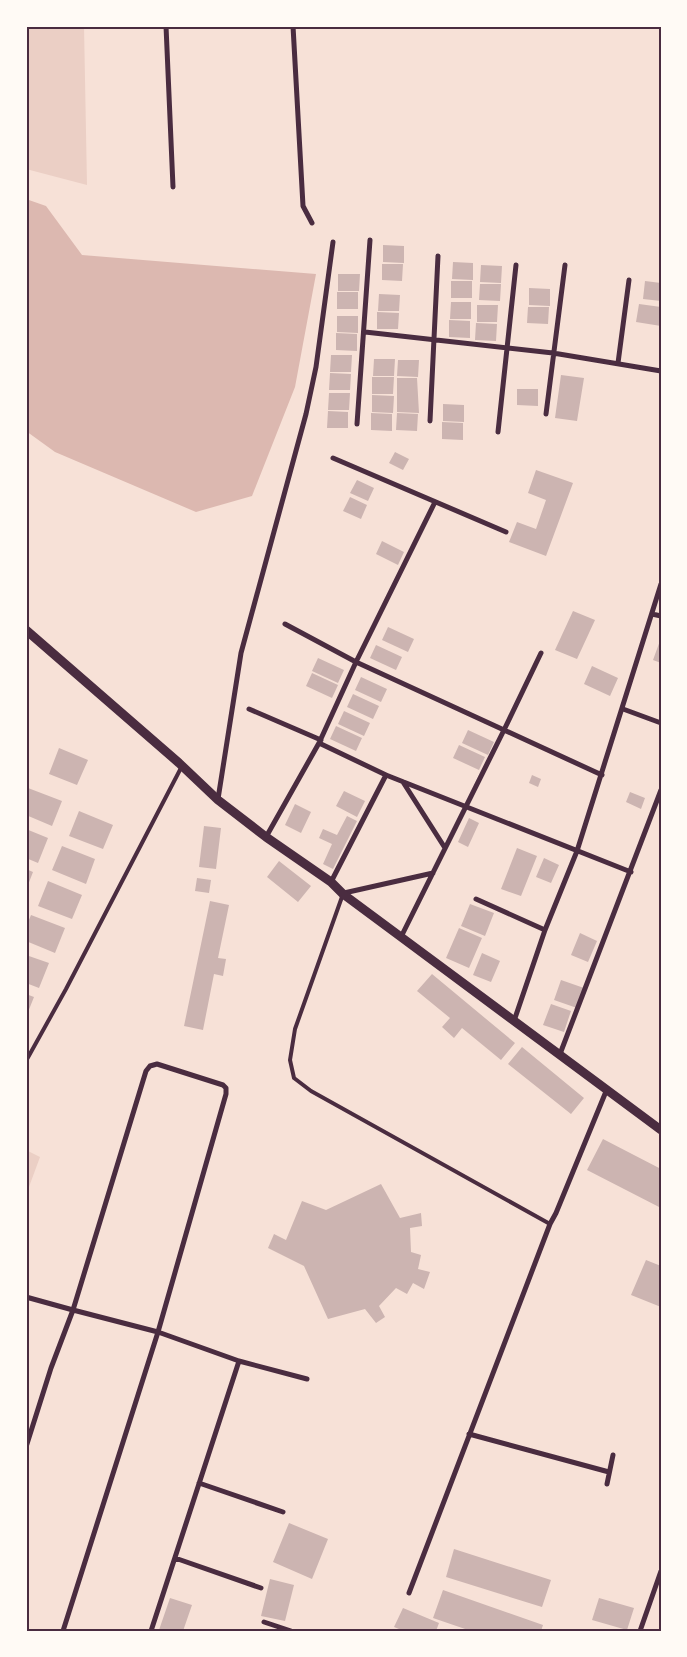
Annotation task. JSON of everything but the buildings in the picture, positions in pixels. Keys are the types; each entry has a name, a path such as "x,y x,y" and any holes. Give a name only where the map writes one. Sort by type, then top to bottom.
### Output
{"street":[{"path":"166,26 173,187"},
{"path":"293,26 303,206 312,223"},
{"path":"357,424 370,240"},
{"path":"218,800 241,653 306,414 316,366 333,242"},
{"path":"430,421 438,256"},
{"path":"498,432 516,265"},
{"path":"546,414 565,265"},
{"path":"618,363 629,280"},
{"path":"364,332 553,353 661,371"},
{"path":"333,458 506,532"},
{"path":"266,837 320,741 356,662 435,502"},
{"path":"514,1022 545,930 577,851 661,584"},
{"path":"652,614 661,616"},
{"path":"285,624 356,662 602,775"},
{"path":"26,630 182,766 218,800 266,837 331,882 343,894 401,938 661,1130"},
{"path":"401,938 540,653"},
{"path":"249,709 320,741 386,775 631,872"},
{"path":"623,709 661,723"},
{"path":"331,882 386,775"},
{"path":"403,782 445,848"},
{"path":"560,1054 661,790"},
{"path":"343,894 433,873"},
{"path":"476,899 545,930"},
{"path":"26,1447 51,1368 73,1310 146,1071 150,1066 157,1064 223,1085 226,1088 223,1104 158,1332 63,1631"},
{"path":"408,1593 550,1224 607,1089"},
{"path":"26,1297 158,1332 239,1361 307,1378"},
{"path":"150,1631 239,1361"},
{"path":"469,1434 610,1472"},
{"path":"607,1484 613,1455"},
{"path":"199,1483 283,1512"},
{"path":"174,1558 261,1588"},
{"path":"640,1631 661,1570"},
{"path":"264,1622 291,1631"}],"lane":[{"path":"26,1061 66,989 182,766"},
{"path":"343,894 295,1029 290,1060 294,1078 311,1091 550,1224"}],"shaded area":[{"path":"26,26 84,26 87,185 26,169"},
{"path":"26,199 46,206 82,255 316,274 295,387 252,496 196,512 55,452 26,431"},
{"path":"26,1150 40,1157 26,1195"}]}
